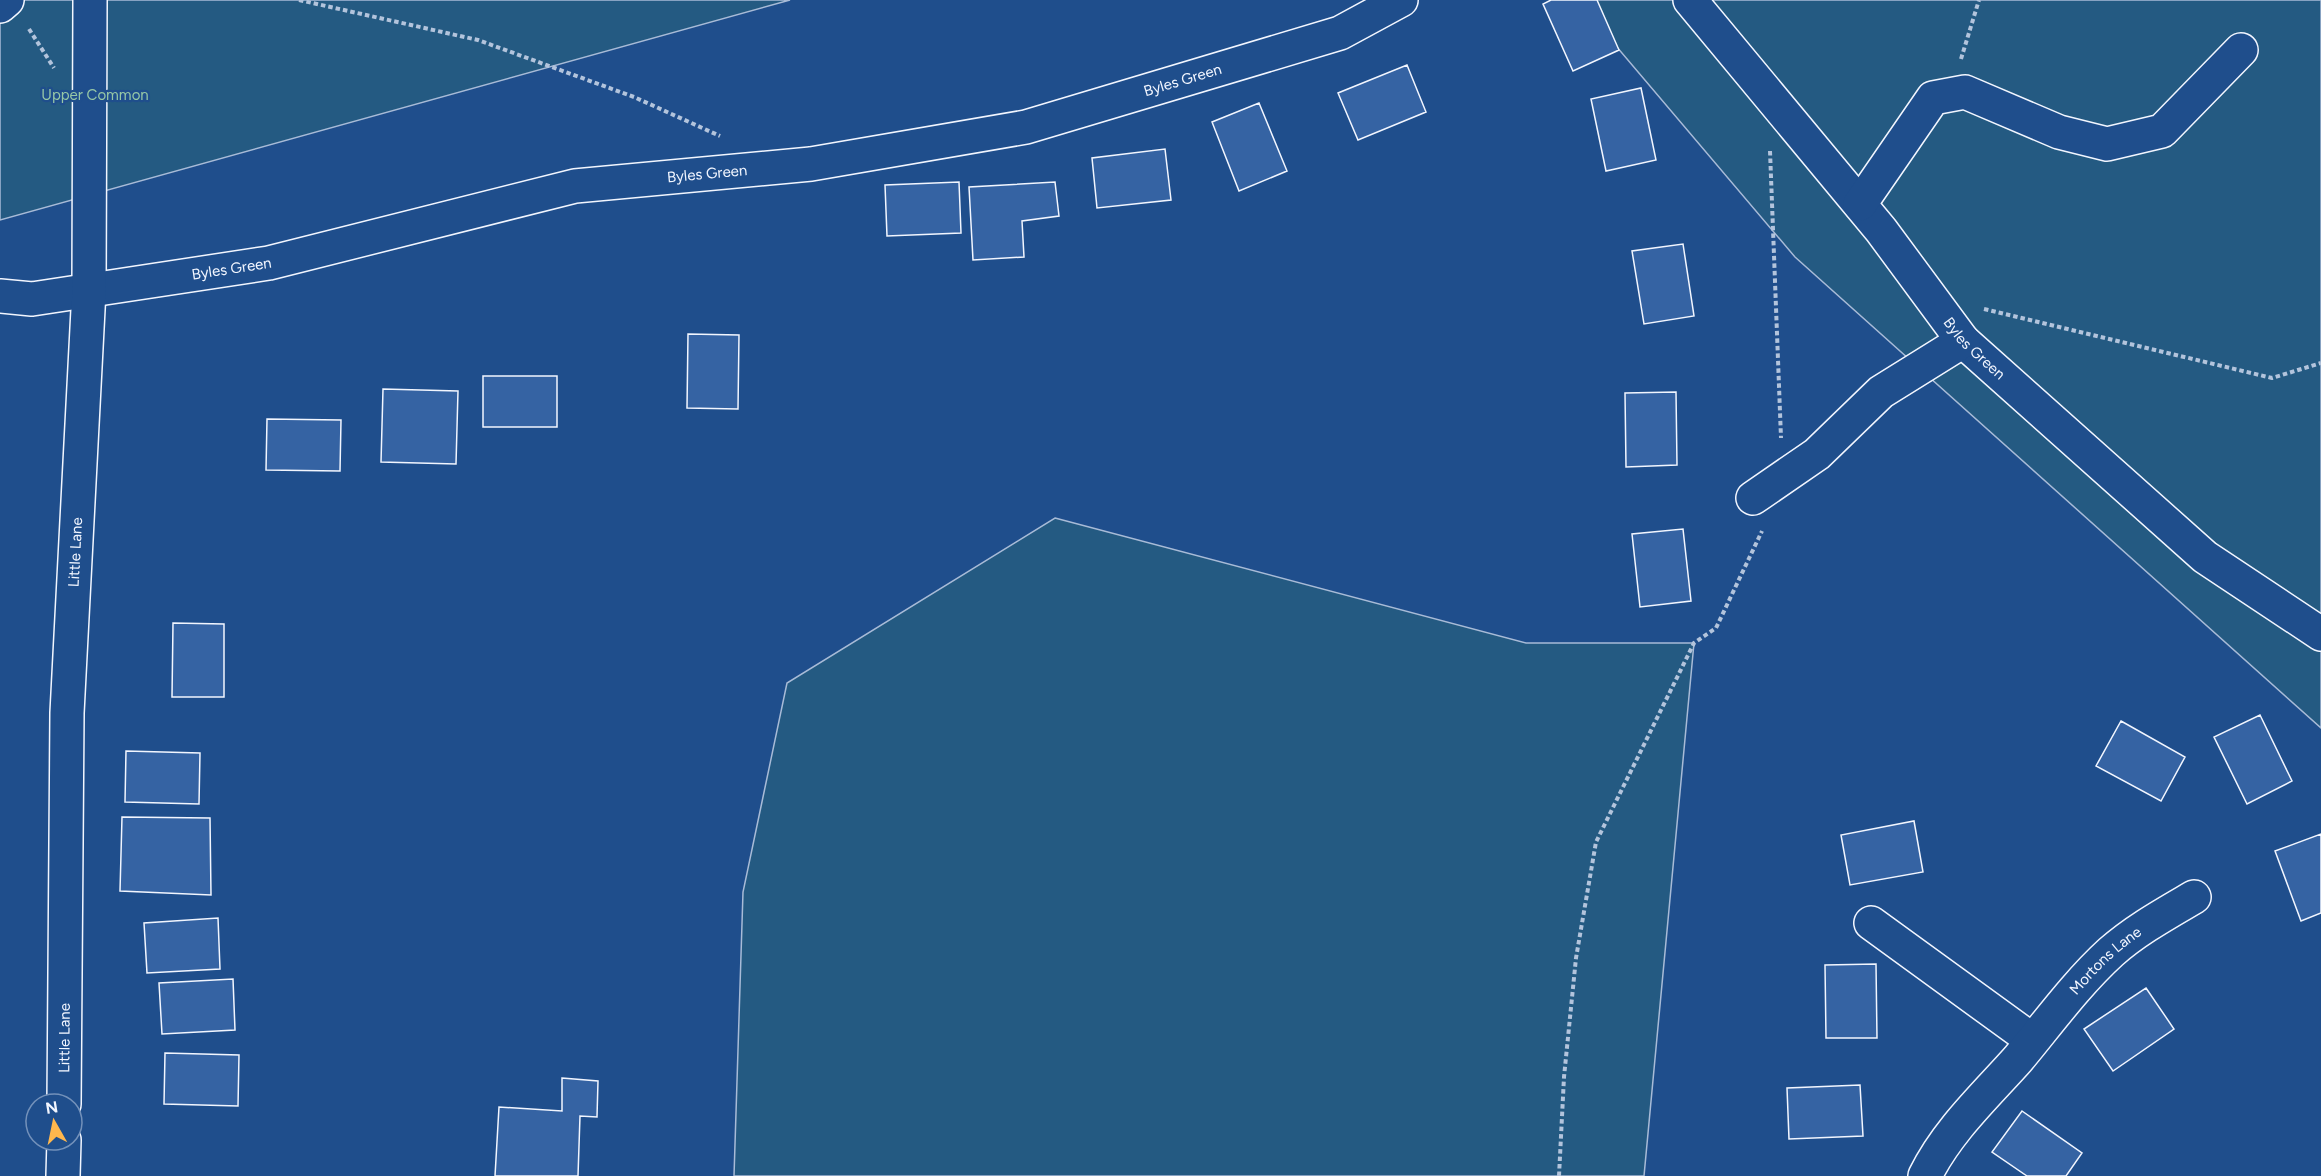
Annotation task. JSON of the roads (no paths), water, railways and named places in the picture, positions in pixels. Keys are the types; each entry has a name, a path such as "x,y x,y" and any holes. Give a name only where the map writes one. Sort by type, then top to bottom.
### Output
{"street":[{"name":"Little Lane","path":"64,1092 67,714 89,290 90,0"},
{"name":"Byles Green","path":"0,296 32,299 269,263 575,186 811,164 1026,127 1340,33 1401,0"},
{"name":"Byles Green","path":"1690,0 1860,204 1963,341 2205,557 2321,634"},
{"path":"1860,204 1933,98 1965,92 2059,132 2107,144 2162,131 2241,50"},
{"path":"1753,498 1817,454 1881,392 1963,341"},
{"name":"Mortons Lane","path":"1925,1176 1933,1160 1963,1119 2056,1010 2110,953 2144,926 2194,897"},
{"path":"1871,923 2032,1040"},
{"path":"63,1176 64,1152"}],"park label":[{"name":"Upper Common","path":"95,95"}]}
